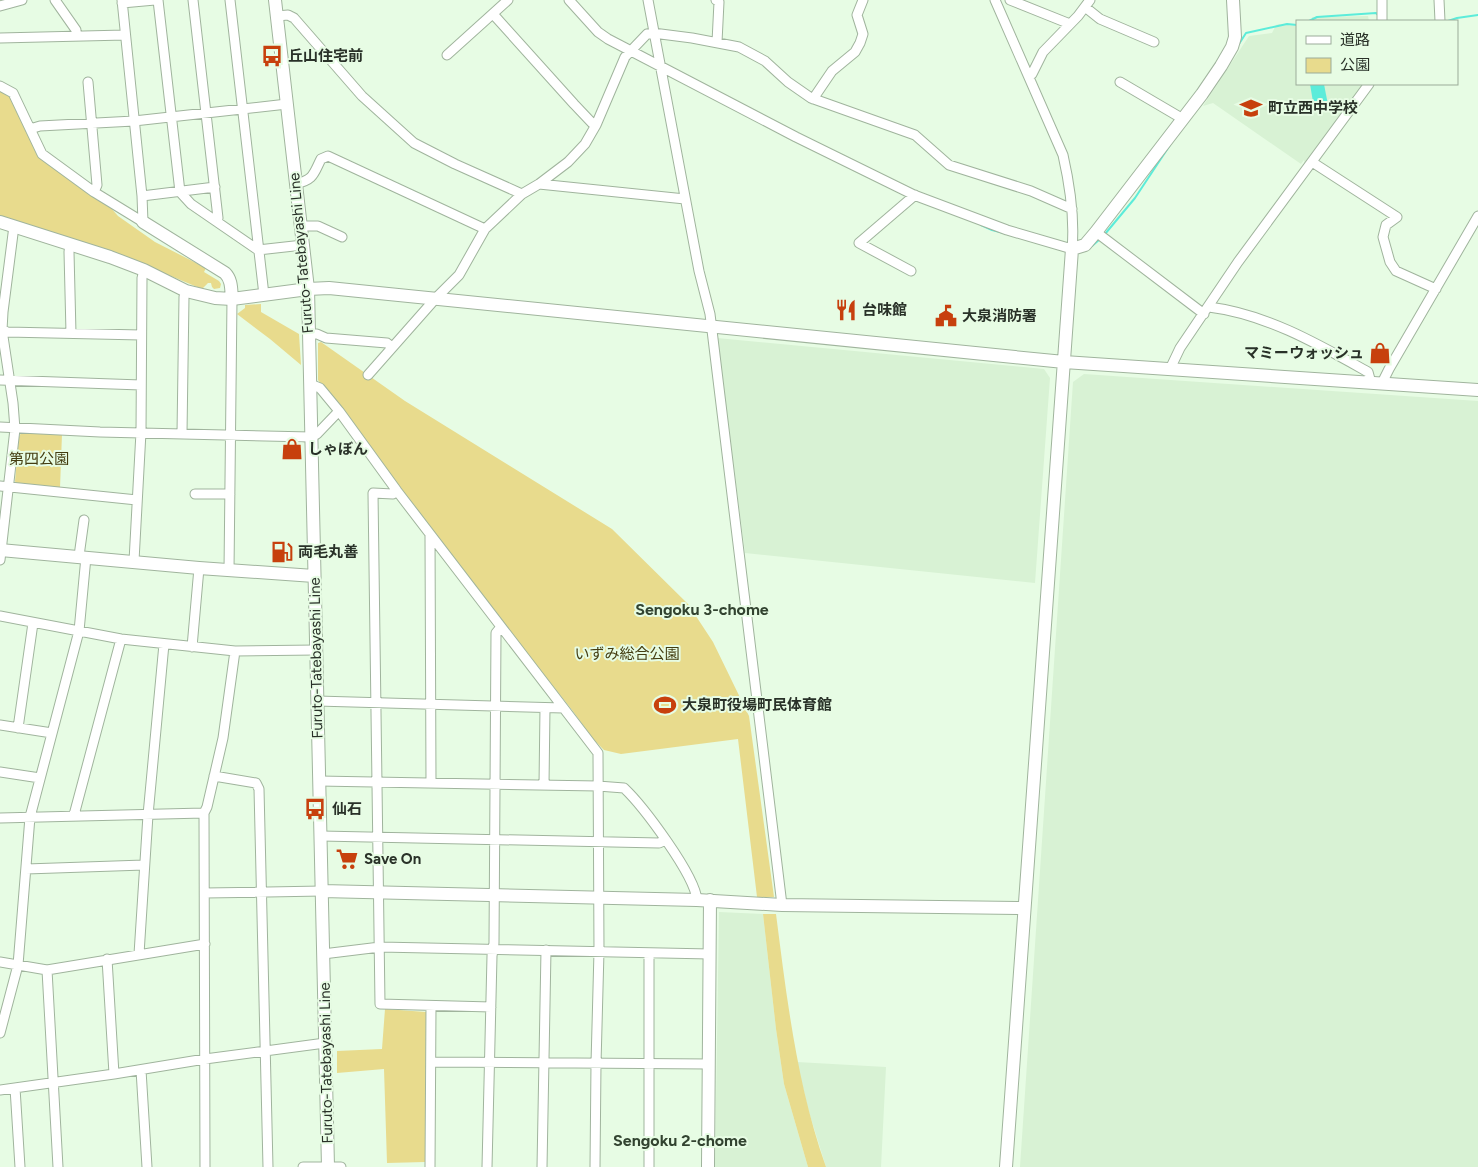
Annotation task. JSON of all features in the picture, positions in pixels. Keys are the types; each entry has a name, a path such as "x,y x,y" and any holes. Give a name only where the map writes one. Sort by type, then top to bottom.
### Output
{"street":[{"path":"0,6 22,0"},
{"path":"55,0 76,30 76,36"},
{"path":"143,222 122,2 157,0 180,192 191,204 258,250 303,245"},
{"path":"193,0 215,187 217,222"},
{"path":"230,0 264,295"},
{"name":"Furuto-Tatebayashi Line","path":"276,0 308,289 328,1167"},
{"path":"446,55 508,0"},
{"path":"569,0 598,32 630,52 796,137 915,195 1006,230 1072,249 1085,245 1096,232 1202,94 1232,47 1235,37 1233,0"},
{"path":"648,0 653,34 711,326 782,905"},
{"path":"716,0 719,2 717,42"},
{"path":"813,98 832,71 855,52 860,43 863,34 857,15 862,0"},
{"path":"995,0 1063,155 1069,179 1072,209 1072,249 1006,1167"},
{"path":"1010,0 1070,24"},
{"path":"1382,0 1382,20"},
{"path":"1439,0 1440,20"},
{"path":"1029,76 1032,74 1043,52 1087,3 1100,20 1154,42"},
{"path":"277,16 288,14 294,18 362,96 414,143 522,194"},
{"path":"492,14 574,104 596,125"},
{"path":"368,375 436,298 459,275 485,229 522,194 568,162 585,144 596,125 619,67 647,34 717,42 739,47 765,61 788,82 813,98 915,135 949,165 1031,191 1072,209"},
{"path":"0,38 125,35"},
{"path":"88,82 97,185 94,192"},
{"path":"1120,82 1183,119"},
{"path":"1170,369 1180,348 1207,311 1238,262 1368,85"},
{"path":"0,86 13,93 42,154 94,192 229,277 232,299 229,570"},
{"path":"30,129 40,126 134,120 287,104"},
{"path":"296,184 308,180 321,159 328,156 485,229"},
{"path":"1312,162 1397,217 1386,225 1383,237 1390,262 1396,271 1436,290"},
{"path":"539,184 686,198"},
{"path":"142,196 215,187"},
{"path":"911,272 860,243 915,195"},
{"path":"1376,383 1388,369 1478,216"},
{"path":"0,222 110,257 144,270 186,291 216,298 232,299 329,288 1064,362 1478,390"},
{"path":"14,226 1,329 5,380 14,403 15,429 5,487 1,553 83,557 314,576"},
{"path":"301,226 318,226 342,237"},
{"path":"1096,232 1207,311 1231,310 1252,316 1319,344 1368,372 1376,383"},
{"path":"70,244 71,334"},
{"path":"134,561 141,432 142,278 144,270"},
{"path":"182,434 184,297 186,291"},
{"path":"1,329 7,332 141,335"},
{"path":"309,334 317,334 326,338 387,343 392,347"},
{"path":"5,380 141,385"},
{"path":"310,384 320,388 339,411 397,491 598,753 599,951 595,1167"},
{"path":"0,427 15,429 311,437 317,434 339,411"},
{"path":"5,487 137,500"},
{"path":"397,491 392,494 373,493 380,1004 491,1008"},
{"path":"195,494 230,494"},
{"path":"0,1033 18,965 30,817 79,632 84,520"},
{"path":"430,534 431,783"},
{"path":"192,647 199,568"},
{"path":"0,616 121,640 235,651 316,650"},
{"path":"18,728 33,623"},
{"path":"487,1167 494,895 496,633 501,627"},
{"path":"74,816 121,640"},
{"path":"139,954 148,815 164,644"},
{"path":"204,1167 204,813 223,738 235,651"},
{"path":"317,701 564,708"},
{"path":"544,785 545,708"},
{"path":"0,725 52,733"},
{"path":"0,772 40,778"},
{"path":"214,776 256,783 259,786 268,1167"},
{"path":"319,781 624,788 666,840 704,900 710,954 708,1167"},
{"path":"0,818 204,813"},
{"path":"320,836 659,842 666,840"},
{"path":"26,869 144,865"},
{"path":"205,893 379,892 704,900 782,905 1024,908"},
{"path":"0,962 47,970 205,944"},
{"path":"323,954 380,947 710,954"},
{"path":"542,1167 546,950"},
{"path":"648,1167 649,952"},
{"path":"107,959 114,1074"},
{"path":"47,970 58,1167"},
{"path":"430,1167 431,1006"},
{"path":"0,1090 266,1050 325,1043"},
{"path":"430,1062 709,1064"},
{"path":"141,1070 147,1167"},
{"path":"15,1088 20,1167"},
{"path":"303,1167 341,1167"}],"shaded area":[{"path":"1368,16 1369,20 1312,20 1312,17"},
{"path":"1276,25 1296,26 1296,85 1365,85 1305,166 1304,160 1301,164 1213,103 1203,106 1249,36 1272,33"},
{"path":"717,338 1044,369 1050,378 1035,583 745,553"},
{"path":"1084,374 1478,401 1478,1167 1020,1167 1073,382"},
{"path":"719,912 763,914 784,1084 808,1167 715,1167"},
{"path":"797,1062 886,1067 881,1167 826,1167 808,1109"}],"green space":[{"path":"0,89 11,97 41,158 139,225 111,208 118,216 155,242 206,268 204,272 219,281 221,284 220,288 214,289 211,283 208,283 202,289 106,249 0,218"},
{"path":"261,304 261,312 299,334 301,365 237,314 245,308 245,305"},
{"name":"いずみ総合公園","path":"321,342 405,401 612,529 688,604 713,642 749,716 774,897 757,897 738,739 621,754 604,750 593,739 404,498 341,409 318,380 318,343"},
{"name":"第四公園","path":"21,433 62,434 60,488 16,484 19,437"},
{"path":"763,914 776,914 800,1074 826,1167 808,1167 784,1084"},
{"path":"385,1009 426,1012 425,1162 387,1163 384,1069 337,1073 337,1051 382,1049"}],"water":[{"path":"1310,85 1324,85 1328,105 1314,108"}],"waterway":[{"path":"1311,20 1317,17 1376,13 1378,15"},
{"path":"1451,20 1478,15"},
{"path":"1239,44 1246,33 1287,24 1296,25"},
{"path":"1105,234 1135,198 1170,145"},
{"path":"981,225 1004,233"},
{"path":"1092,246 1100,239"}],"place":[{"name":"丘山住宅前","path":"272,56"},
{"name":"町立西中学校","path":"1251,108"},
{"name":"台味館","path":"846,310"},
{"name":"大泉消防署","path":"946,316"},
{"name":"マミーウォッシュ","path":"1380,353"},
{"name":"しゃぼん","path":"292,449"},
{"name":"両毛丸善","path":"282,552"},
{"name":"大泉町役場町民体育館","path":"665,705"},
{"name":"仙石","path":"315,809"},
{"name":"Save On","path":"347,859"}],"district":[{"name":"Sengoku 3-chome","path":"702,609"},
{"name":"Sengoku 2-chome","path":"680,1140"}]}
